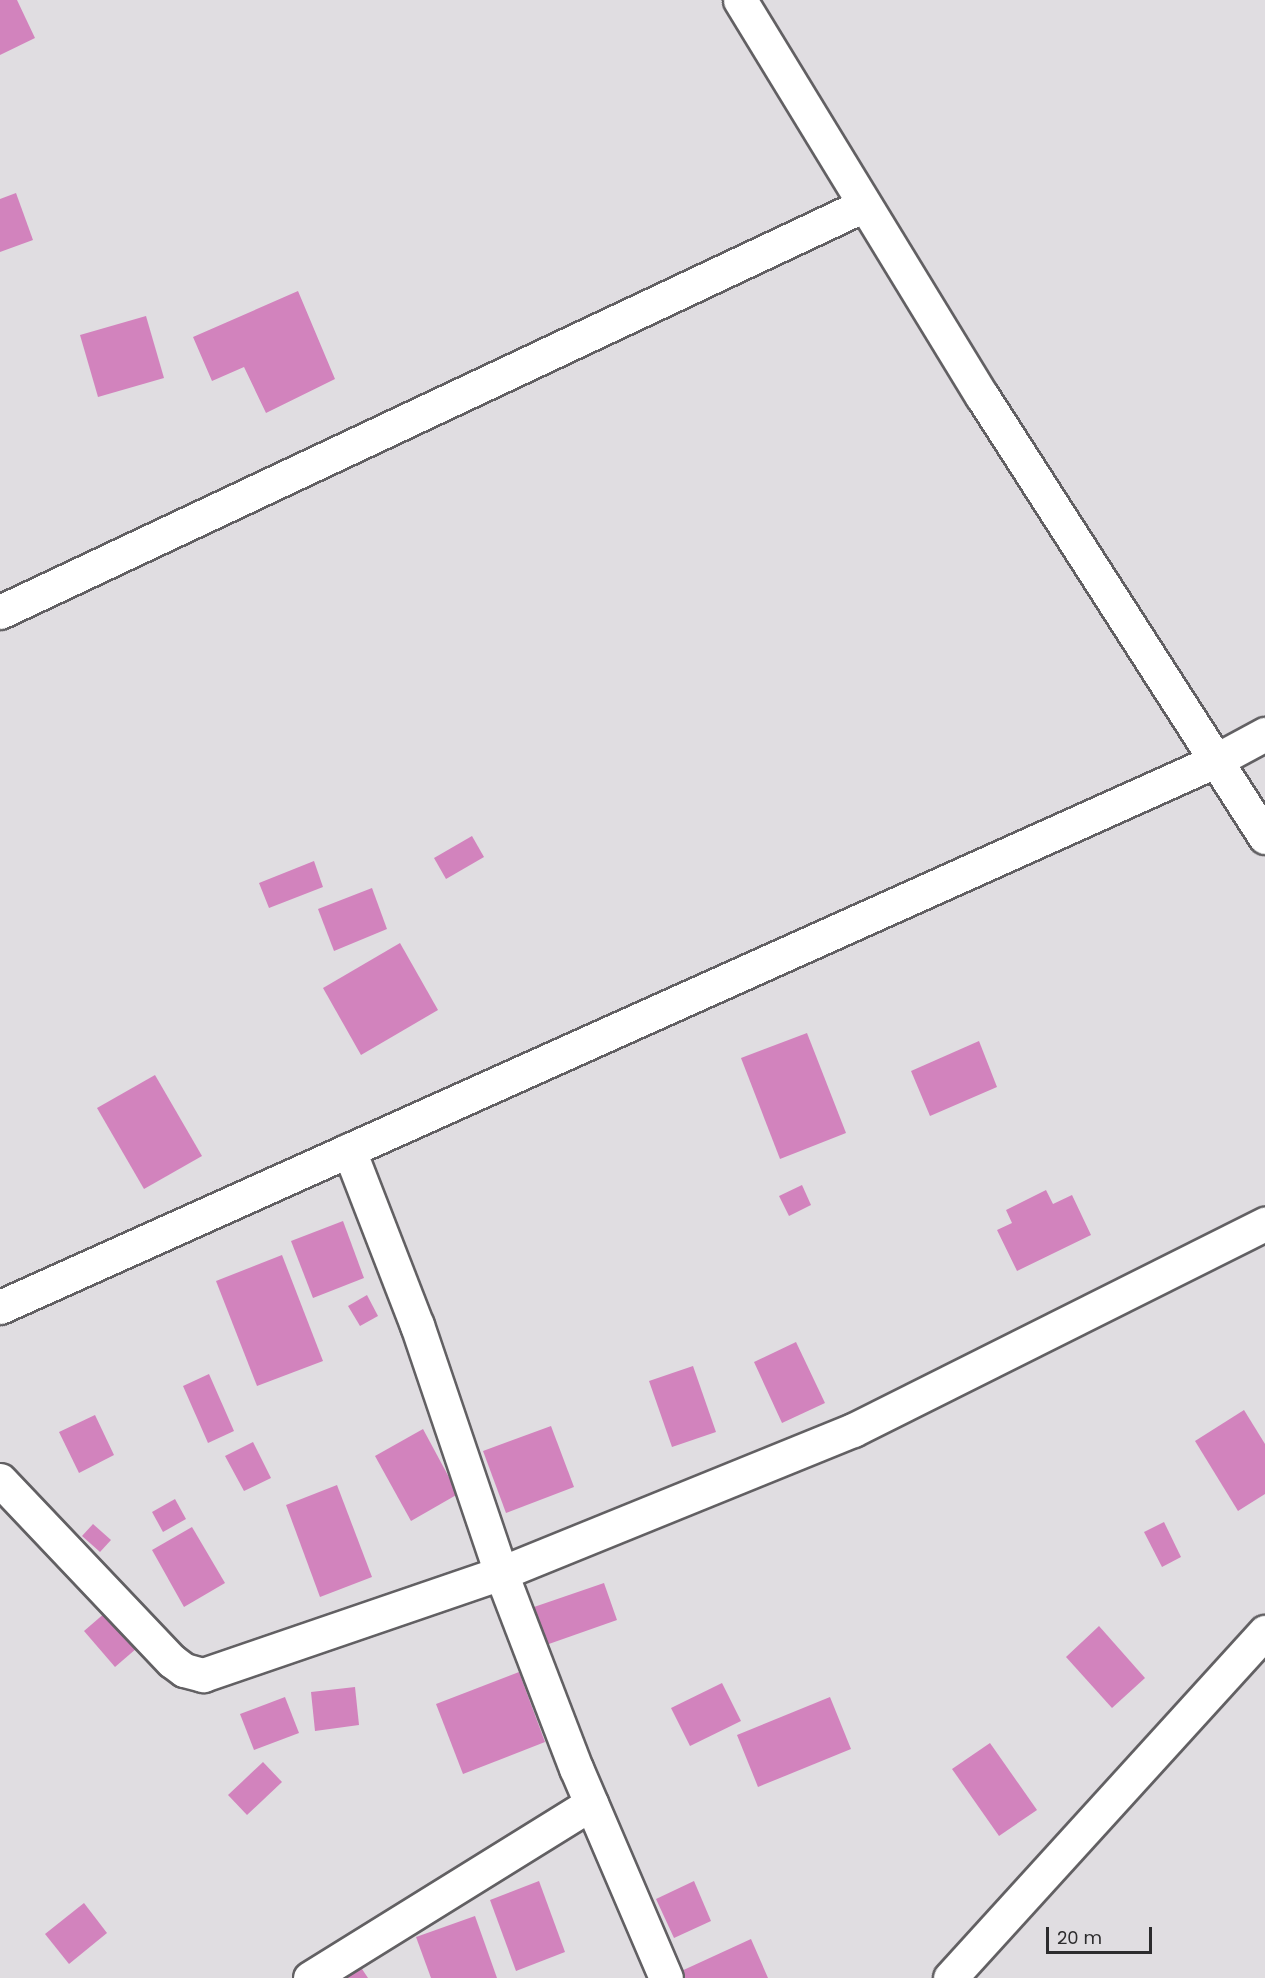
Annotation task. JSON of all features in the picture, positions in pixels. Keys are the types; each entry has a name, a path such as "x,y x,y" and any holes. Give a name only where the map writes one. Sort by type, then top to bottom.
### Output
{"street":[{"path":"741,0 864,205 1265,837"},
{"path":"0,612 864,205"},
{"path":"0,1307 1215,761 1265,734"},
{"path":"349,1150 417,1325 501,1573 591,1804 666,1978"},
{"path":"0,1480 172,1661 199,1675 501,1573 853,1430 1265,1224"},
{"path":"950,1978 1265,1632"},
{"path":"310,1978 591,1804"}],"building":[{"path":"0,0 17,0 35,38 0,55"},
{"path":"16,193 33,240 0,252 0,199"},
{"path":"298,291 335,379 266,413 244,367 212,381 193,337"},
{"path":"146,316 164,378 98,397 80,335"},
{"path":"472,836 484,857 446,879 434,858"},
{"path":"314,861 323,887 269,908 259,883"},
{"path":"372,888 387,929 334,951 318,909"},
{"path":"400,943 438,1010 361,1055 323,988"},
{"path":"807,1033 846,1133 780,1159 741,1058"},
{"path":"979,1041 997,1087 930,1116 911,1071"},
{"path":"155,1075 202,1156 144,1189 97,1108"},
{"path":"802,1185 811,1205 789,1216 779,1196"},
{"path":"1046,1190 1053,1204 1072,1195 1091,1235 1017,1271 997,1230 1012,1223 1006,1210"},
{"path":"343,1221 364,1278 313,1298 291,1241"},
{"path":"282,1255 323,1361 257,1386 216,1281"},
{"path":"367,1295 378,1316 360,1326 348,1306"},
{"path":"796,1342 825,1403 782,1423 754,1362"},
{"path":"693,1366 716,1432 672,1447 649,1381"},
{"path":"209,1374 234,1431 208,1443 183,1386"},
{"path":"1244,1410 1265,1444 1265,1494 1238,1511 1195,1441"},
{"path":"95,1415 114,1455 79,1473 59,1432"},
{"path":"551,1426 574,1487 506,1513 483,1451"},
{"path":"423,1429 458,1494 411,1521 375,1456"},
{"path":"253,1442 271,1478 244,1491 225,1456"},
{"path":"337,1485 372,1577 320,1597 286,1505"},
{"path":"175,1499 186,1519 163,1532 152,1512"},
{"path":"1164,1522 1181,1557 1162,1567 1144,1532"},
{"path":"93,1524 111,1540 100,1552 82,1536"},
{"path":"192,1527 225,1583 184,1607 152,1550"},
{"path":"604,1583 617,1620 546,1645 534,1607"},
{"path":"113,1606 144,1642 115,1667 84,1631"},
{"path":"1099,1626 1145,1678 1112,1708 1066,1657"},
{"path":"519,1672 545,1742 463,1774 436,1704"},
{"path":"722,1683 741,1721 690,1746 671,1708"},
{"path":"355,1687 359,1725 315,1731 311,1692"},
{"path":"285,1697 299,1733 254,1750 240,1714"},
{"path":"830,1697 851,1749 758,1787 737,1735"},
{"path":"990,1743 1037,1810 999,1836 952,1769"},
{"path":"263,1762 282,1782 247,1815 228,1795"},
{"path":"539,1881 565,1952 516,1971 490,1900"},
{"path":"694,1881 711,1921 674,1938 656,1899"},
{"path":"84,1903 107,1933 69,1964 45,1934"},
{"path":"475,1916 497,1978 431,1978 416,1937"},
{"path":"751,1939 768,1978 679,1978 677,1973"},
{"path":"354,1957 368,1978 323,1978"}]}
